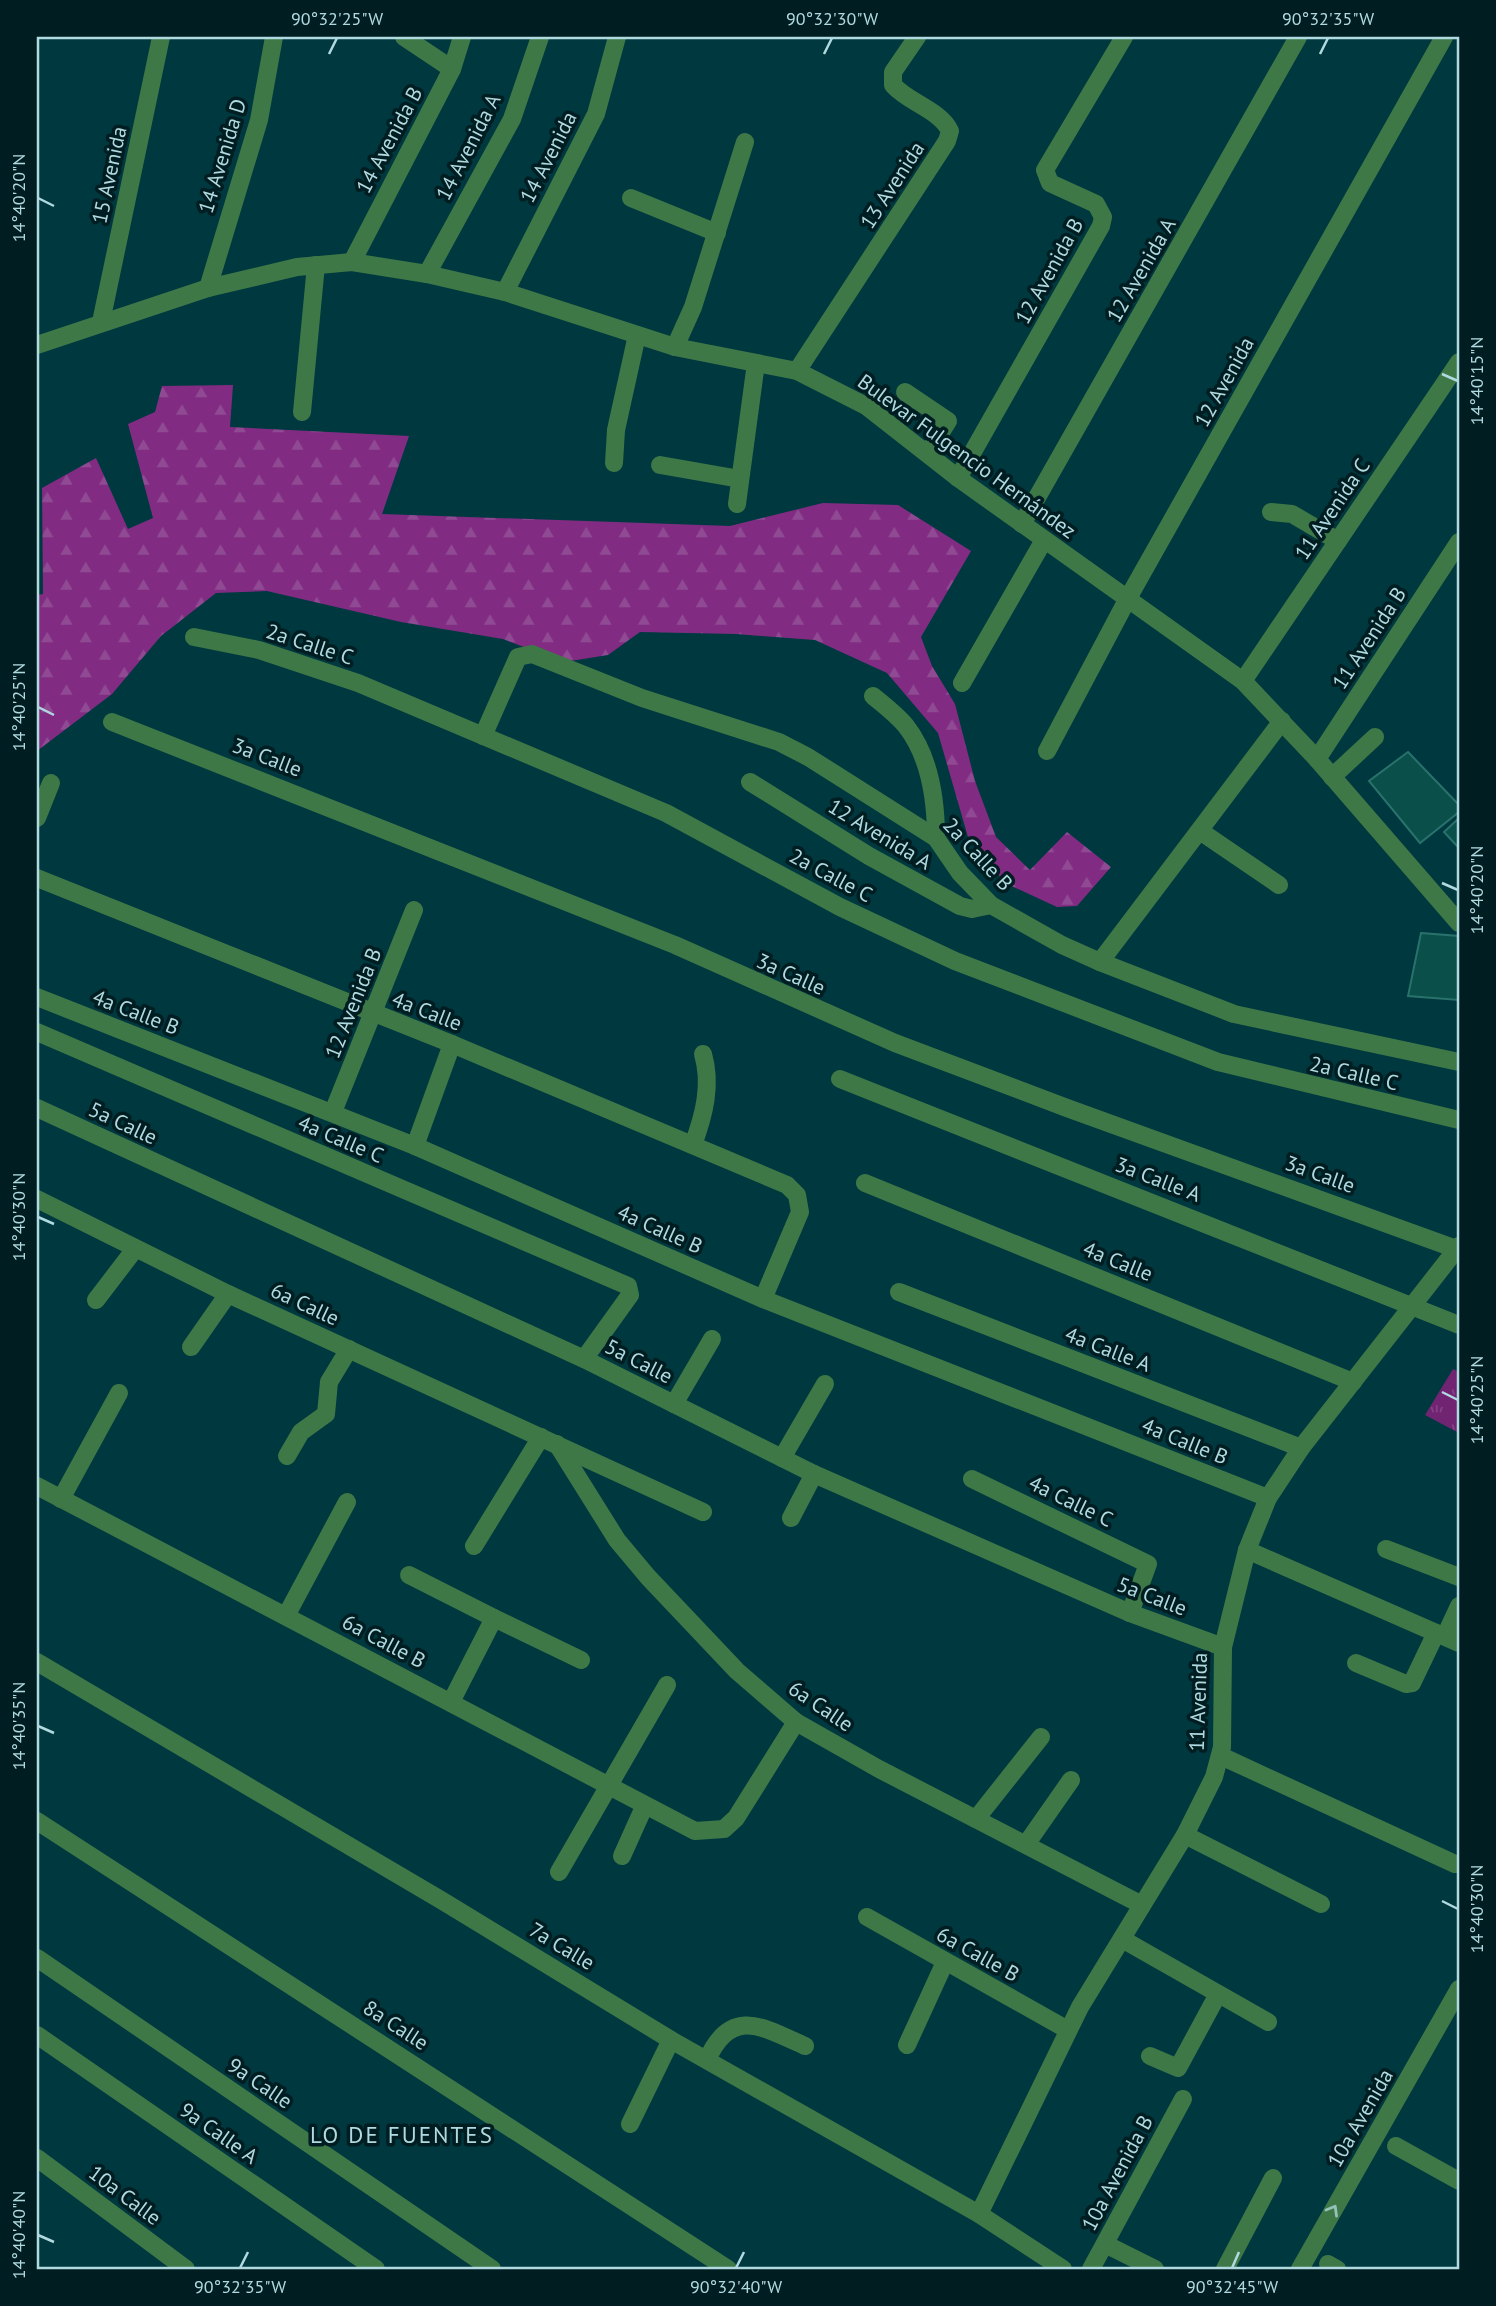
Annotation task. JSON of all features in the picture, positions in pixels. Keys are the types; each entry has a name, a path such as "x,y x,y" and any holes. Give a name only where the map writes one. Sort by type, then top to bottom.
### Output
{"street":[{"name":"15 Avenida","path":"101,323 161,37"},
{"name":"14 Avenida D","path":"208,288 259,120 274,37"},
{"path":"404,37 452,69"},
{"name":"14 Avenida B","path":"352,262 452,69 463,37"},
{"name":"14 Avenida A","path":"427,274 512,119 540,37"},
{"name":"14 Avenida","path":"505,292 596,114 617,37"},
{"name":"13 Avenida","path":"797,372 947,141 950,131 946,122 901,95 893,85 893,72 917,37"},
{"name":"12 Avenida B","path":"958,478 1101,226 1103,217 1096,204 1050,183 1045,170 1124,37"},
{"name":"12 Avenida A","path":"1022,524 1298,37"},
{"name":"12 Avenida","path":"1047,751 1127,600 1444,37"},
{"path":"675,347 693,307 746,142"},
{"path":"631,198 717,233"},
{"name":"Bulevar Fulgencio Hernández","path":"37,345 208,288 316,265 352,262 427,274 505,292 675,347 797,372 866,406 958,478 1242,681 1317,759 1459,923"},
{"path":"302,412 316,265"},
{"path":"614,463 616,430 638,335"},
{"name":"11 Avenida C","path":"1242,681 1459,362"},
{"path":"737,504 756,363"},
{"path":"905,392 948,421 928,453"},
{"path":"660,465 740,479"},
{"path":"1271,512 1292,514 1338,541"},
{"path":"962,682 1044,540"},
{"name":"11 Avenida B","path":"1317,759 1458,547"},
{"name":"2a Calle C","path":"194,637 260,650 358,683 666,813 840,907 955,961 1218,1062 1459,1120"},
{"name":"2a Calle B","path":"483,736 517,657 532,654 642,698 779,742 897,811 936,838 960,873 991,905 1062,945 1100,962 1234,1014 1459,1062"},
{"path":"873,696 905,726 924,760 933,796 936,838"},
{"path":"1100,962 1282,721"},
{"name":"3a Calle","path":"112,722 675,946 895,1043 1067,1108 1459,1248"},
{"path":"1332,777 1376,737"},
{"name":"12 Avenida A","path":"750,782 869,856 960,906 972,909 991,905"},
{"path":"37,818 51,783"},
{"path":"1200,831 1279,885"},
{"name":"4a Calle","path":"37,877 374,1015 452,1044 787,1185 797,1195 800,1212 763,1299"},
{"name":"12 Avenida B","path":"333,1112 414,910"},
{"name":"4a Calle B","path":"37,997 415,1146 763,1299 1268,1498"},
{"name":"4a Calle C","path":"37,1032 628,1286 630,1295 584,1359"},
{"path":"415,1146 452,1044"},
{"path":"693,1145 701,1123 708,1080 703,1055"},
{"name":"3a Calle A","path":"840,1079 1412,1303 1459,1325"},
{"name":"5a Calle","path":"37,1108 584,1359 814,1474 1129,1613 1223,1647"},
{"name":"4a Calle","path":"865,1184 1353,1382"},
{"name":"6a Calle","path":"37,1199 228,1294 703,1513"},
{"name":"11 Avenida","path":"979,2214 1068,2030 1185,1835 1221,1756 1224,1714 1223,1647 1247,1550 1268,1498 1301,1448 1412,1303 1459,1248"},
{"path":"96,1300 135,1249"},
{"name":"4a Calle A","path":"898,1292 1301,1448"},
{"path":"191,1347 228,1294"},
{"path":"674,1404 712,1339"},
{"path":"287,1456 301,1432 326,1414 329,1382 349,1349"},
{"path":"782,1458 825,1384"},
{"path":"61,1499 119,1393"},
{"path":"474,1546 549,1440"},
{"name":"6a Calle","path":"549,1440 617,1540 648,1577 737,1671 796,1722 1142,1905"},
{"path":"791,1518 814,1474"},
{"name":"4a Calle C","path":"972,1479 1149,1567 1129,1613"},
{"name":"6a Calle B","path":"37,1486 451,1702 644,1807 695,1831 724,1829 736,1818 796,1722"},
{"path":"286,1616 347,1502"},
{"path":"1386,1549 1459,1577"},
{"path":"1247,1550 1447,1637"},
{"path":"409,1575 581,1660"},
{"path":"1356,1663 1412,1683 1447,1637 1459,1606"},
{"path":"451,1702 494,1618"},
{"name":"7a Calle","path":"37,1662 441,1900 671,2040 979,2214 1060,2269"},
{"path":"559,1872 667,1685"},
{"path":"975,1819 1041,1737"},
{"path":"1221,1756 1455,1864"},
{"path":"1027,1843 1071,1780"},
{"path":"622,1856 644,1807"},
{"name":"8a Calle","path":"37,1821 728,2269"},
{"path":"1185,1835 1321,1904"},
{"name":"6a Calle B","path":"867,1917 1068,2030"},
{"path":"1122,1939 1268,2022"},
{"name":"9a Calle","path":"37,1958 492,2269"},
{"path":"907,2045 945,1962"},
{"name":"10a Avenida","path":"1300,2269 1459,1989"},
{"path":"1150,2056 1178,2068 1218,1994"},
{"path":"707,2060 726,2031 744,2024 763,2027 805,2046"},
{"name":"9a Calle A","path":"37,2035 376,2269"},
{"path":"630,2124 671,2040"},
{"name":"10a Avenida B","path":"1091,2269 1183,2099"},
{"path":"1396,2146 1459,2181"},
{"name":"10a Calle","path":"37,2158 186,2269"},
{"path":"1225,2269 1273,2178"},
{"path":"1105,2244 1155,2269"}],"green space":[{"path":"233,385 230,427 409,436 382,514 730,526 823,503 898,505 971,551 921,637 932,666 955,704 975,781 996,837 1030,870 1067,832 1111,867 1077,906 1057,907 1005,883 968,837 938,733 887,673 815,640 736,634 640,632 608,655 564,662 503,639 401,622 267,591 216,593 161,636 112,694 37,751 37,595 43,594 42,488 96,458 128,529 153,518 128,424 155,412 162,386"},
{"path":"1453,1369 1459,1372 1459,1433 1425,1415"}],"building":[{"path":"1408,752 1459,805 1459,812 1420,843 1369,781"},
{"path":"1459,818 1459,846 1458,847 1444,832"},
{"path":"1421,933 1459,936 1459,1000 1408,996"}],"district":[{"name":"LO DE FUENTES","path":"402,2134"}]}
